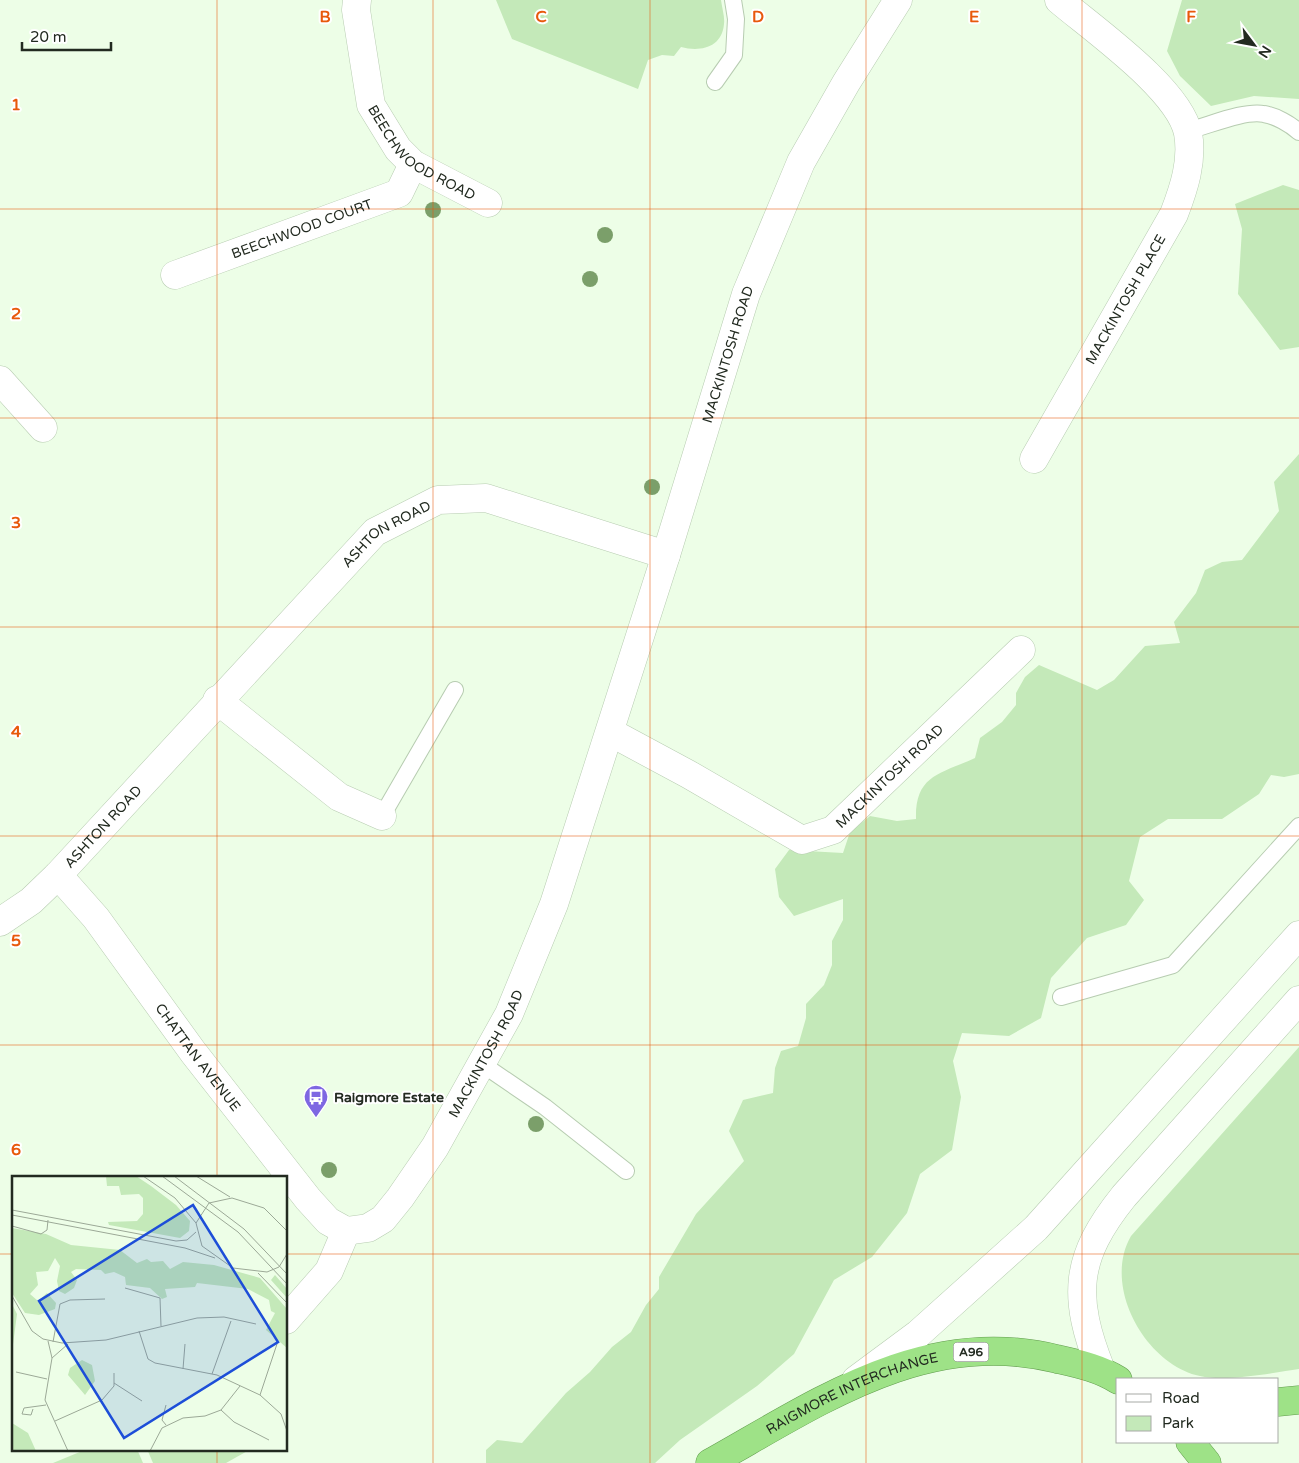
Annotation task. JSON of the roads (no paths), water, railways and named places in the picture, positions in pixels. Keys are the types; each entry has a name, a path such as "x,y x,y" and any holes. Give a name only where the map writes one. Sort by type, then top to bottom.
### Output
{"highway":[{"name":"RAIGMORE INTERCHANGE","path":"710,1463 845,1388 923,1359 981,1350 1031,1352 1109,1375"},
{"path":"1279,1402 1299,1400"},
{"path":"1191,1443 1207,1463"}],"street":[{"name":"BEECHWOOD ROAD","path":"357,0 356,10 371,105 398,149 413,164 488,203"},
{"path":"1058,0 1161,88 1176,107 1188,131"},
{"name":"MACKINTOSH ROAD","path":"346,1230 368,1228 383,1219 400,1198 435,1148 508,1014 554,904 666,555 746,294 787,192 888,6"},
{"name":"MACKINTOSH PLACE","path":"1034,458 1174,214 1185,186 1189,160 1188,131"},
{"name":"BEECHWOOD COURT","path":"175,275 398,193 413,164"},
{"path":"0,380 43,428"},
{"name":"ASHTON ROAD","path":"0,922 31,901 58,875 217,700 375,532 438,500 486,498 666,555"},
{"name":"MACKINTOSH ROAD","path":"610,732 688,774 802,840 833,830 1021,650"},
{"path":"217,700 339,797 382,816"},
{"name":"CHATTAN AVENUE","path":"58,875 96,918 193,1052 308,1199 328,1221 346,1230"},
{"path":"845,1388 918,1334 1036,1228 1299,935"},
{"path":"1109,1375 1090,1341 1081,1292 1084,1271 1093,1240 1104,1221 1124,1196 1299,1000"},
{"path":"288,1318 328,1271 346,1230"}],"lane":[{"path":"715,82 734,55 736,19 733,0"},
{"path":"1188,131 1243,116 1264,114 1290,124 1299,132"},
{"path":"382,816 455,690"},
{"path":"1060,997 1173,965 1299,826"},
{"path":"482,1064 545,1107 626,1171"}],"place":[{"name":"Raigmore Estate","path":"316,1118"}]}
